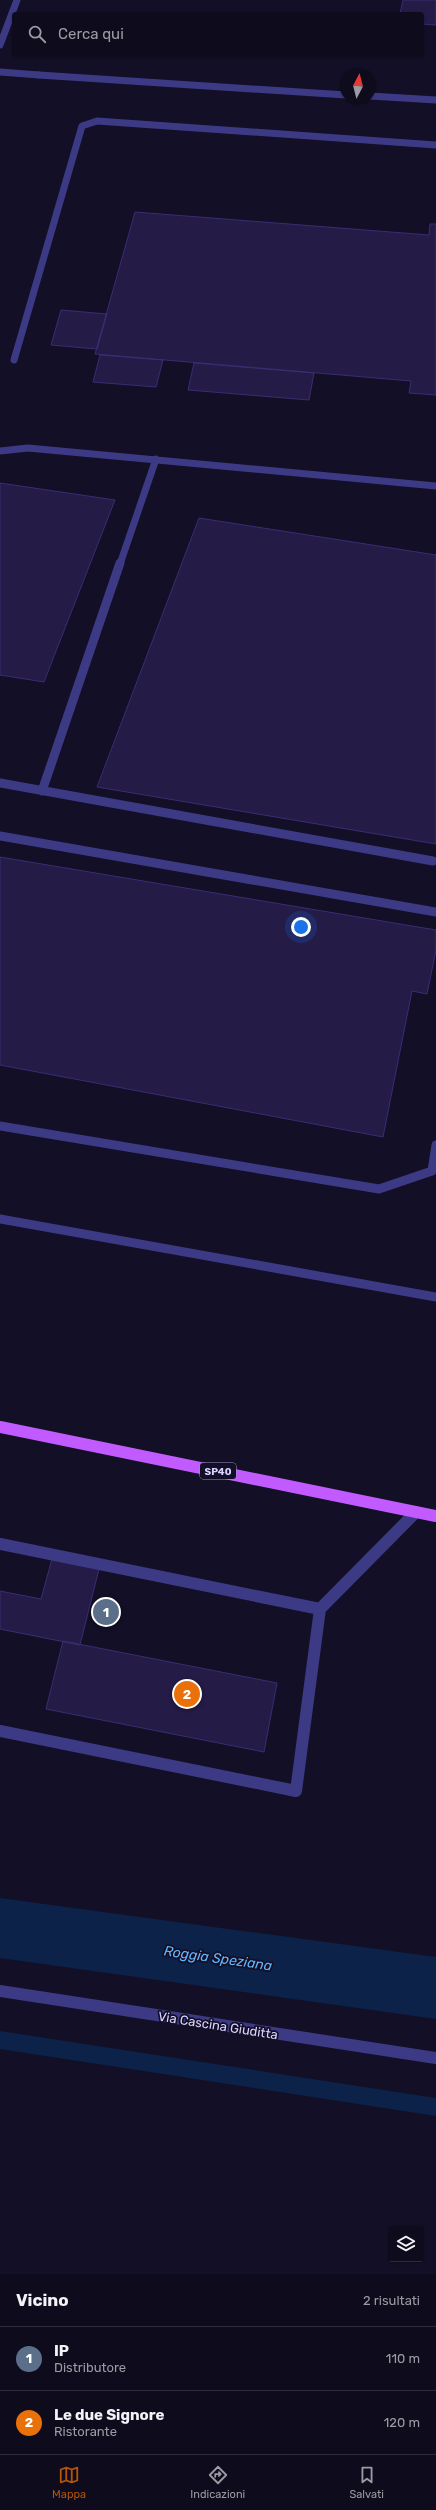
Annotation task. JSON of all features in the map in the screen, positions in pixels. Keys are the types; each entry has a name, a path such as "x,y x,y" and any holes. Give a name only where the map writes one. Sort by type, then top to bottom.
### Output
{"main road":[{"name":"SP40","path":"0,1426 436,1516"}],"street":[{"path":"12,12 17,0"},
{"path":"0,45 12,13"},
{"path":"0,72 340,94"},
{"path":"376,96 436,100"},
{"path":"14,360 82,126 97,121 436,145"},
{"path":"0,450 28,448 436,486"},
{"path":"42,791 156,459"},
{"path":"0,783 433,862"},
{"path":"0,836 436,912"},
{"path":"0,1126 380,1189 432,1171 436,1145"},
{"path":"0,1219 436,1297"},
{"path":"0,1730 296,1791 320,1608 416,1512"},
{"path":"0,1544 320,1608"},
{"name":"Via Cascina Giuditta","path":"0,1991 436,2058"}],"building":[{"path":"403,0 436,0 436,25 424,24 424,12 400,12"},
{"path":"135,212 429,235 430,224 436,224 436,395 409,393 411,381 95,354"},
{"path":"61,310 107,314 97,349 51,345"},
{"path":"100,355 163,360 156,387 93,382"},
{"path":"194,363 314,373 309,400 188,390"},
{"path":"0,483 115,500 44,682 0,675"},
{"path":"199,518 436,555 436,844 97,787"},
{"path":"0,857 436,930 436,950 427,994 412,991 383,1137 0,1065"},
{"path":"52,1559 99,1569 80,1645 0,1629 0,1591 41,1599"},
{"path":"63,1641 277,1683 264,1752 46,1709"}],"waterway":[{"name":"Roggia Speziana","path":"0,1928 436,1988"},
{"path":"0,2040 436,2107"}],"place":[{"name":"IP","path":"106,1612"},
{"name":"Le due Signore","path":"187,1694"}]}
